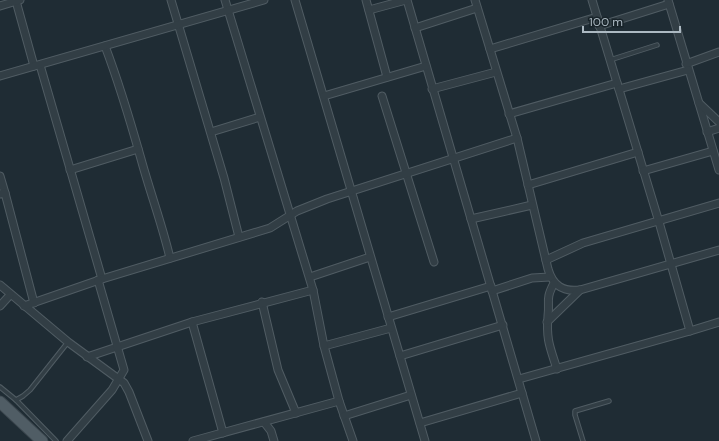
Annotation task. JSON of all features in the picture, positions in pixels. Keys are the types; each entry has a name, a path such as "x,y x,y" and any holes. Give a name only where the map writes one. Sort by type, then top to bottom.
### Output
{"main road":[{"path":"0,402 42,441"}],"street":[{"path":"171,0 211,132 239,237"},
{"path":"225,0 289,215 310,277 324,346 339,401 353,441"},
{"path":"235,0 237,7"},
{"path":"0,76 264,0"},
{"path":"295,0 425,441"},
{"path":"366,0 387,78"},
{"path":"369,10 406,0 519,379 536,441"},
{"path":"475,0 517,138 532,205 552,280 547,297 548,340 558,369"},
{"path":"592,0 644,171 690,332"},
{"path":"0,6 18,1 70,170 124,366 119,378 96,410 67,441"},
{"path":"599,26 669,2 687,67 719,170"},
{"path":"415,28 477,8"},
{"path":"490,49 596,17"},
{"path":"105,46 125,101 138,149 158,209 170,258"},
{"path":"509,114 687,67 719,52"},
{"path":"324,96 426,66"},
{"path":"432,90 496,72"},
{"path":"382,96 434,262"},
{"path":"698,102 719,122"},
{"path":"211,132 260,117"},
{"path":"707,132 719,128"},
{"path":"24,306 100,280 277,225 297,210 405,172 496,146 517,138"},
{"path":"70,170 138,149"},
{"path":"644,171 714,151"},
{"path":"528,185 638,152"},
{"path":"0,176 2,194 34,303"},
{"path":"546,260 583,243 719,204"},
{"path":"471,219 532,205"},
{"path":"388,317 532,278 552,280 566,290 580,290 719,250"},
{"path":"310,277 370,257"},
{"path":"0,285 10,295 87,357 119,378 130,392 148,441"},
{"path":"87,357 118,348 192,322 262,302 313,290"},
{"path":"547,322 580,290"},
{"path":"0,306 10,295"},
{"path":"262,302 278,370 296,413"},
{"path":"192,322 223,433"},
{"path":"519,379 690,332 719,322"},
{"path":"400,356 503,325"},
{"path":"324,346 391,328"},
{"path":"420,423 522,394"},
{"path":"344,416 412,395"},
{"path":"196,441 339,401"},
{"path":"264,422 271,431 274,441"}],"lane":[{"path":"610,60 657,45"},
{"path":"16,400 30,390 68,342"},
{"path":"0,387 16,400 56,441"},
{"path":"583,441 575,411 610,401"}]}
